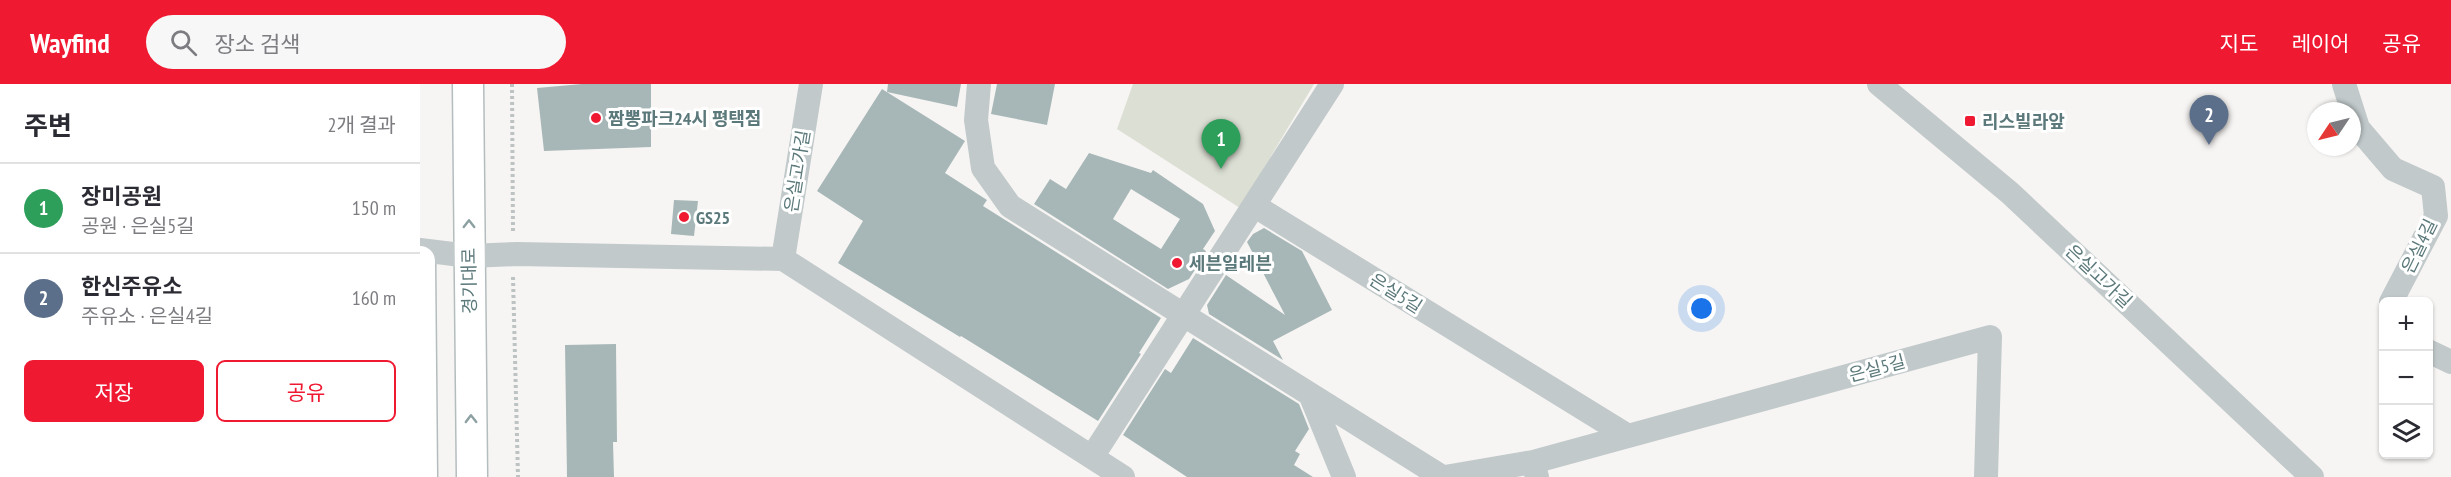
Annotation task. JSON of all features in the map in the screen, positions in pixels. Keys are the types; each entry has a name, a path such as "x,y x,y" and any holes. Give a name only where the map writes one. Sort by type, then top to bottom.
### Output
{"main road":[{"name":"경기대로","path":"468,84 472,477"},
{"path":"420,261 422,477"}],"street":[{"name":"은실고가길","path":"783,259 811,84"},
{"name":"은실5길","path":"979,84 976,120 983,168 1010,206 1443,477 1535,470 1628,436 1990,337 1986,477"},
{"path":"1092,457 1332,84"},
{"name":"은실4길","path":"2344,84 2358,128 2393,168 2433,186 2436,216 2394,297"},
{"name":"은실고가길","path":"1892,88 2010,193 2312,477"},
{"name":"은실5길","path":"1255,206 1628,436"},
{"path":"420,250 469,256 513,254 783,259 1123,477"},
{"path":"2433,353 2451,362"},
{"path":"1310,393 1344,477"}],"path":[{"path":"512,84 518,477"}],"shaded area":[{"path":"1133,84 1314,84 1240,208 1117,129"}],"building":[{"name":"짬뽕파크24시 평택점","path":"582,84 651,84 651,147 544,151 537,88"},
{"path":"888,84 961,84 957,107 887,92"},
{"path":"997,84 1055,84 1047,125 991,114"},
{"path":"882,89 965,141 945,173 987,200 983,206 1161,318 1098,421 838,263 863,221 817,191"},
{"path":"1089,153 1151,173 1153,170 1203,204 1215,231 1203,249 1206,251 1189,279 1168,289 1034,204 1050,179 1066,189","holes":["1131,189 1180,219 1161,249 1113,219"]},
{"name":"GS25","path":"674,200 698,201 694,236 671,234"},
{"path":"1264,228 1302,251 1332,310 1273,341 1283,360 1209,314 1207,305 1226,275 1285,315 1247,242 1253,234"},
{"path":"1193,338 1299,404 1309,429 1295,451 1300,454 1294,465 1313,477 1187,477 1123,435 1165,369 1171,373"},
{"path":"616,344 617,442 613,442 614,477 567,477 565,345"}],"place":[{"name":"짬뽕파크24시 평택점","path":"596,118"},
{"name":"리스빌라앞","path":"1970,121"},
{"name":"한신주유소","path":"2209,145"},
{"name":"장미공원","path":"1221,169"},
{"name":"GS25","path":"684,217"},
{"name":"세븐일레븐","path":"1177,263"}]}
